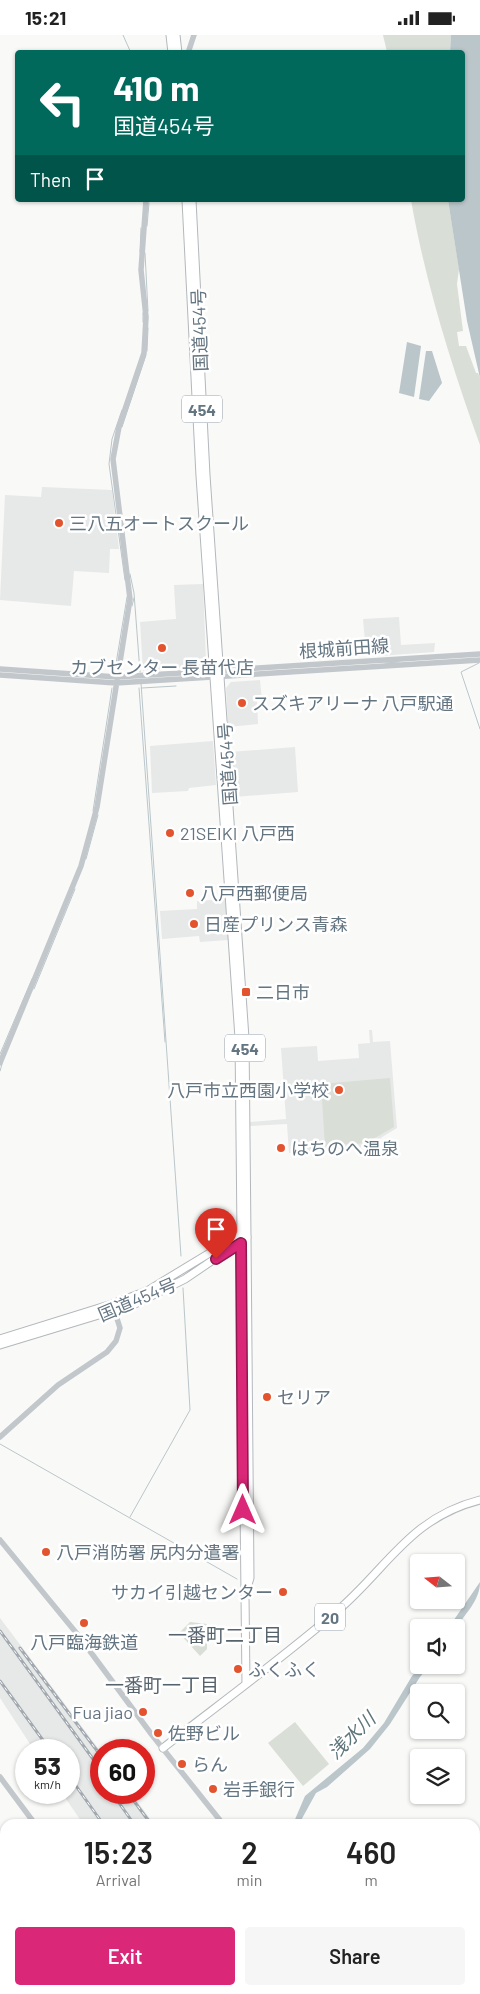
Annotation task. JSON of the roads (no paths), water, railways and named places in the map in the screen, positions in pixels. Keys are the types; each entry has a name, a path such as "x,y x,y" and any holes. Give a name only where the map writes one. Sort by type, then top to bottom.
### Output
{"main road":[{"path":"170,35 172,50"},
{"path":"176,35 178,50"},
{"name":"国道454号","path":"0,1345 114,1308 243,1238 239,1038 186,202"},
{"name":"国道454号","path":"192,202 217,674"},
{"path":"243,1238 250,1579 247,1589 246,1684"},
{"name":"国道454号","path":"0,1339 114,1308"},
{"name":"20","path":"163,1748 340,1609 414,1533 449,1511 480,1500"}],"street":[{"path":"189,50 194,35"},
{"path":"0,1063 86,849 97,807 130,590 114,481 113,451 119,427 144,353 146,317 142,270 146,202"},
{"path":"469,658 480,654"},
{"path":"469,658 480,660"},
{"name":"根城前田線","path":"116,680 469,658"},
{"path":"0,669 116,680"},
{"path":"0,675 116,680"},
{"path":"0,1437 58,1385 107,1352 116,1341 120,1329 114,1308"},
{"path":"0,1540 78,1635 219,1819"},
{"path":"0,1777 31,1819"}],"waterway":[{"path":"123,35 130,50"},
{"path":"147,226 149,203"},
{"path":"140,252 141,228"},
{"path":"145,253 148,311"},
{"path":"143,313 143,322"},
{"path":"147,351 148,328"},
{"path":"122,427 146,355"},
{"path":"122,410 112,439 109,464 125,580"},
{"path":"130,574 134,593 140,672"},
{"path":"115,670 127,597"},
{"path":"132,606 134,598"},
{"path":"385,663 399,662"},
{"path":"479,663 461,672 480,729"},
{"path":"141,683 181,1256"},
{"path":"142,688 176,686"},
{"path":"93,811 112,688"},
{"path":"139,688 165,1042"},
{"path":"86,859 98,815"},
{"path":"34,989 75,889"},
{"path":"0,1054 32,979"},
{"path":"0,1071 2,1064"},
{"path":"130,1517 190,1410 183,1288"},
{"path":"0,1444 237,1579"}],"railway":[{"path":"0,1631 90,1755"},
{"path":"20,1648 90,1741"},
{"path":"0,1681 42,1739"},
{"path":"80,1792 99,1819"},
{"path":"120,1804 130,1819"},
{"path":"136,1804 147,1819"}],"place":[{"name":"三八五オートスクール","path":"59,523"},
{"name":"カブセンター 長苗代店","path":"162,648"},
{"name":"スズキアリーナ 八戸駅通","path":"242,703"},
{"name":"21SEIKI 八戸西","path":"170,833"},
{"name":"八戸西郵便局","path":"190,893"},
{"name":"日産プリンス青森","path":"194,924"},
{"name":"二日市","path":"246,992"},
{"name":"八戸市立西園小学校","path":"339,1090"},
{"name":"はちのへ温泉","path":"281,1148"},
{"name":"セリア","path":"267,1397"},
{"name":"八戸消防署 尻内分遣署","path":"46,1552"},
{"name":"サカイ引越センター","path":"283,1592"},
{"name":"八戸臨海鉄道","path":"84,1623"},
{"name":"ふくふく","path":"238,1669"},
{"name":"Fua jiao","path":"143,1712"},
{"name":"佐野ビル","path":"158,1733"},
{"name":"らん","path":"182,1764"},
{"name":"岩手銀行","path":"213,1789"}],"district":[{"name":"一番町二丁目","path":"225,1634"},
{"name":"一番町一丁目","path":"162,1684"}],"water label":[{"name":"浅水川","path":"351,1735"}]}
